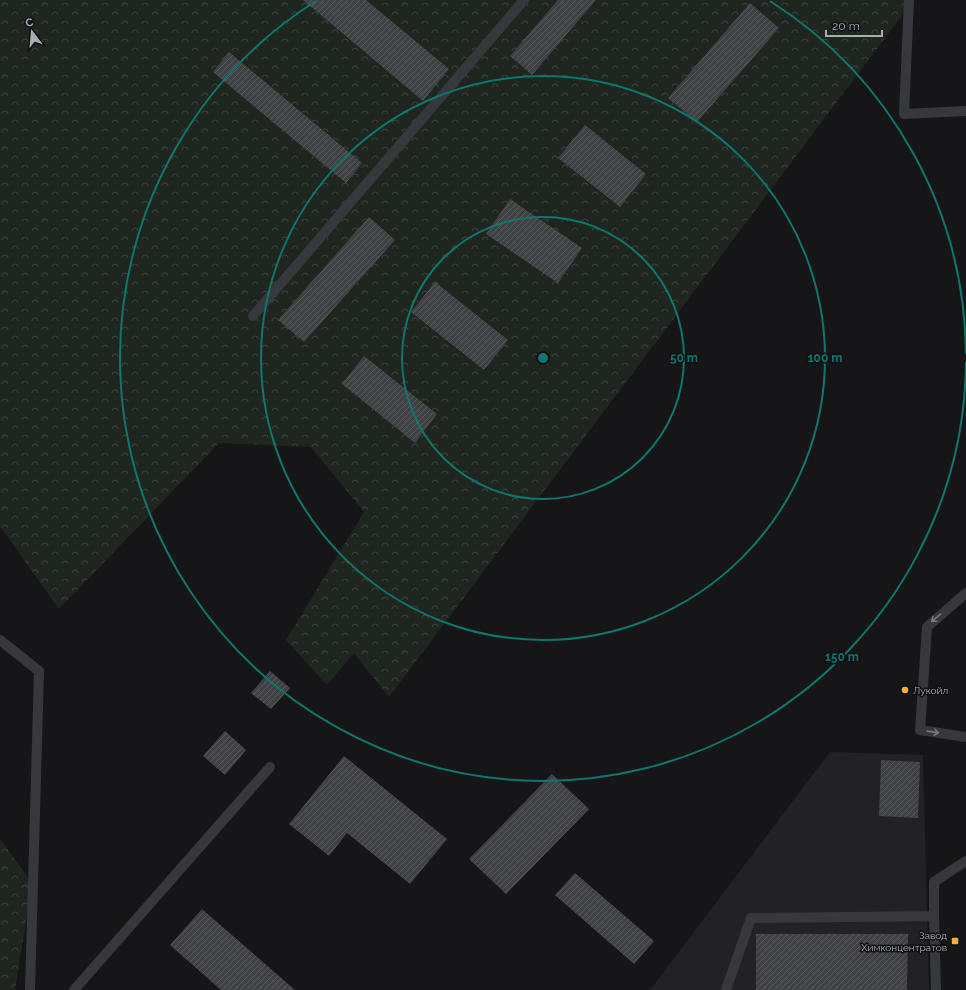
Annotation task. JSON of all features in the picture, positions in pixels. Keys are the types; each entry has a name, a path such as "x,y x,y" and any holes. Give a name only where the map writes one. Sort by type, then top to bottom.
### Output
{"lane":[{"path":"253,316 524,0"},
{"path":"909,0 904,114 966,111"},
{"path":"966,593 926,627 920,730 966,737"},
{"path":"0,640 40,671 30,990"},
{"path":"74,990 270,767"},
{"path":"936,990 934,882 966,861"},
{"path":"726,990 751,918 934,916"}],"shaded area":[{"path":"830,752 923,755 929,990 650,990"}],"green space":[{"path":"0,0 909,0 909,6 389,697 354,653 327,685 286,640 364,512 311,447 219,443 59,609 0,526"},
{"path":"0,839 32,883 15,990 0,990"}],"building":[{"path":"303,0 366,0 449,69 423,101"},
{"path":"558,0 596,0 532,75 510,56"},
{"path":"750,3 779,28 697,122 668,98"},
{"path":"229,52 362,163 346,183 213,72"},
{"path":"585,125 646,174 620,207 558,158"},
{"path":"510,199 582,248 558,283 486,234"},
{"path":"369,217 395,240 304,342 278,320"},
{"path":"435,282 508,340 484,370 411,312"},
{"path":"364,356 437,414 415,443 342,384"},
{"path":"270,671 290,688 271,709 251,693"},
{"path":"225,731 246,750 225,775 203,756"},
{"path":"344,756 447,839 410,884 347,833 329,856 289,824"},
{"path":"881,760 920,762 918,818 879,816"},
{"path":"552,774 589,809 506,894 469,859"},
{"path":"575,873 654,941 634,964 555,895"},
{"path":"202,909 295,990 221,990 170,945"},
{"path":"756,934 908,934 907,990 756,990"}],"place":[{"name":"Лукойл","path":"905,690"},
{"name":"Завод Химконцентратов","path":"955,941"}]}
